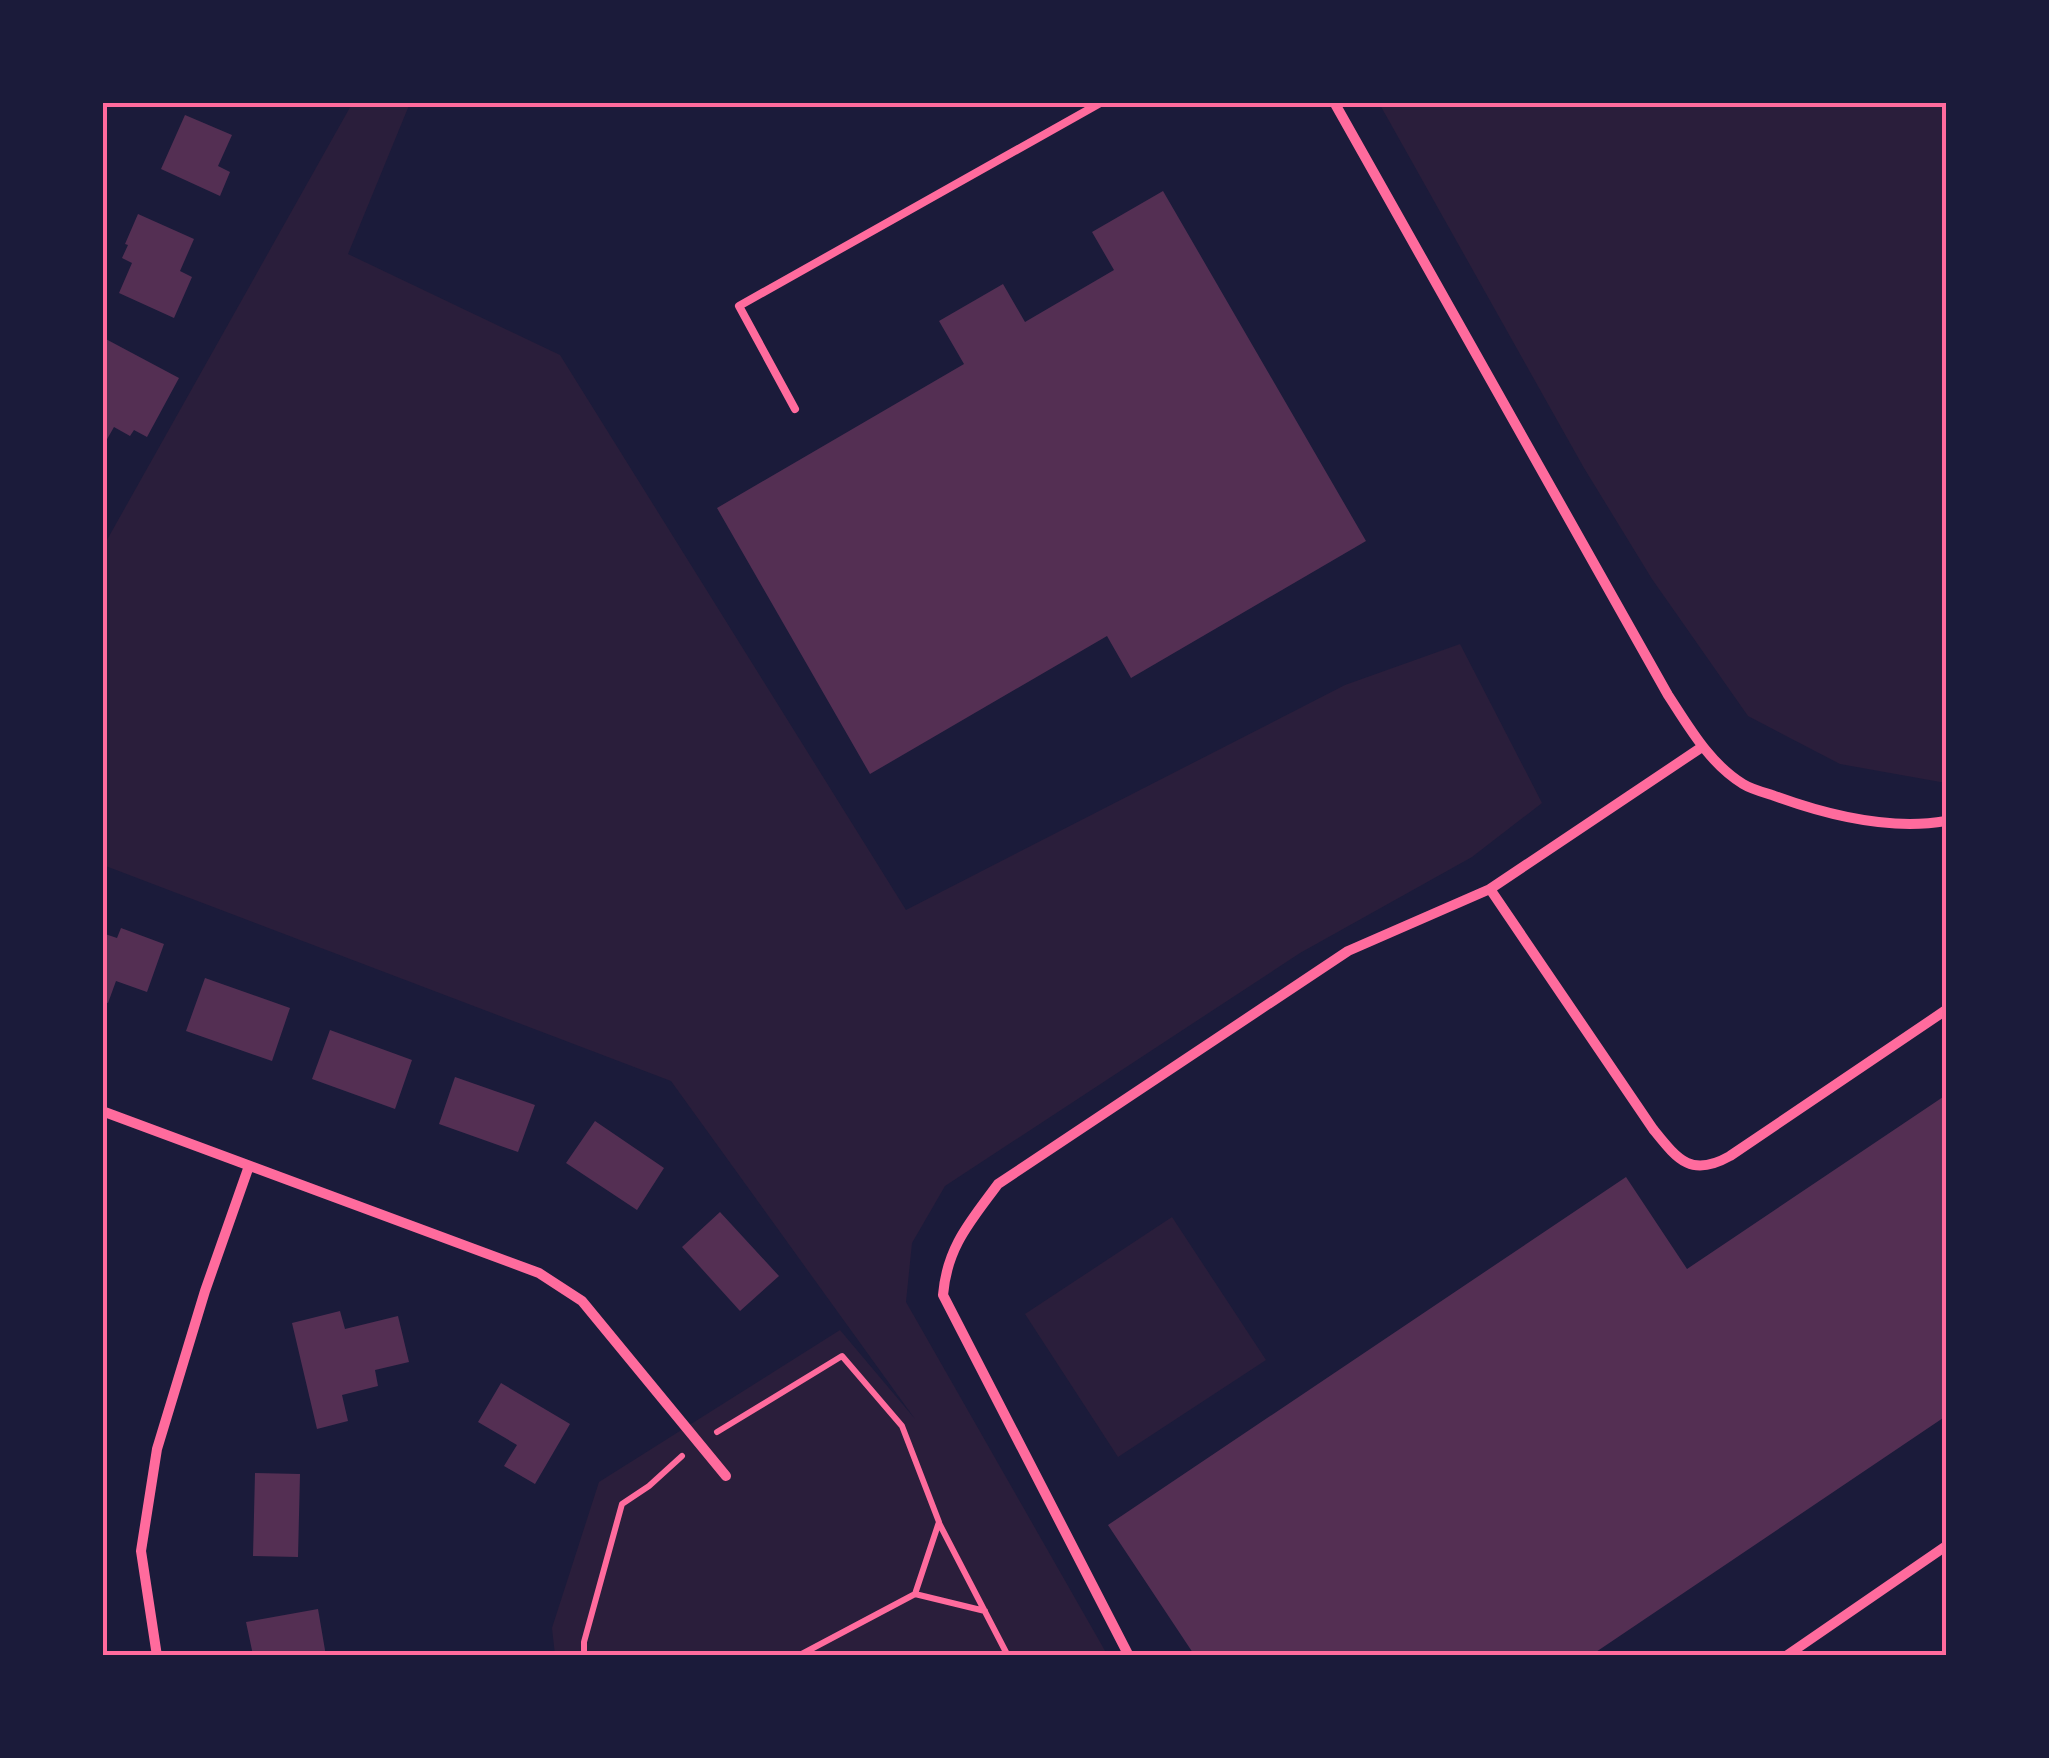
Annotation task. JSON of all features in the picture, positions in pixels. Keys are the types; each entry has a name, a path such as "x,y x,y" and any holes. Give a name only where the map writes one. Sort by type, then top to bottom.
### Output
{"street":[{"path":"1334,102 1668,695 1702,747 1743,784 1806,808 1869,822 1946,821"},
{"path":"1129,1656 942,1295 945,1266 960,1235 998,1184 1348,952 1490,889 1702,747"},
{"path":"1490,889 1653,1130 1675,1156 1696,1167 1713,1165 1730,1156 1946,1010"},
{"path":"102,1111 539,1273 582,1301 726,1476"},
{"path":"157,1656 141,1551 156,1449 205,1290 249,1166"},
{"path":"1786,1656 1946,1546"}],"lane":[{"path":"795,409 739,306 1102,102"}],"path":[{"path":"584,1656 584,1642 622,1504 699,1443 842,1356 902,1426 939,1522 1008,1656"},
{"path":"915,1594 939,1522"},
{"path":"798,1656 915,1594 985,1611"}],"shaded area":[{"path":"353,102 410,103 348,254 560,355 906,910 1345,685 1460,644 1542,803 1472,857 1300,953 945,1186 912,1243 906,1302 1108,1656 555,1655 552,1628 599,1482 840,1330 915,1419 671,1081 103,865 103,547"},
{"path":"1379,103 1946,103 1946,783 1840,764 1748,716 1652,579 1584,468"},
{"path":"1172,1217 1266,1360 1118,1457 1025,1314"}],"building":[{"path":"185,115 232,135 218,166 230,172 220,196 161,169"},
{"path":"1163,191 1366,541 1131,678 1107,636 870,774 717,508 964,364 939,321 1003,284 1025,322 1114,270 1092,232"},
{"path":"138,214 194,239 180,271 192,277 174,318 119,293 132,263 122,258 128,245 125,244"},
{"path":"102,337 179,378 147,437 134,430 130,436 114,427 102,448"},
{"path":"121,928 164,944 147,992 116,981 108,1003 102,1001 102,933 117,938"},
{"path":"205,978 290,1008 272,1061 186,1031"},
{"path":"330,1030 412,1060 395,1109 312,1079"},
{"path":"455,1077 535,1105 518,1152 439,1124"},
{"path":"1946,1095 1946,1416 1590,1656 1195,1656 1108,1525 1626,1177 1687,1269"},
{"path":"595,1121 664,1168 637,1210 566,1163"},
{"path":"720,1212 779,1276 740,1311 682,1247"},
{"path":"340,1311 345,1329 398,1316 409,1362 375,1370 378,1386 342,1395 348,1421 317,1429 292,1323"},
{"path":"501,1383 570,1424 535,1484 504,1466 517,1445 478,1422"},
{"path":"255,1473 300,1474 298,1557 253,1556"},
{"path":"318,1609 326,1656 264,1656 264,1652 253,1655 246,1622"}]}
